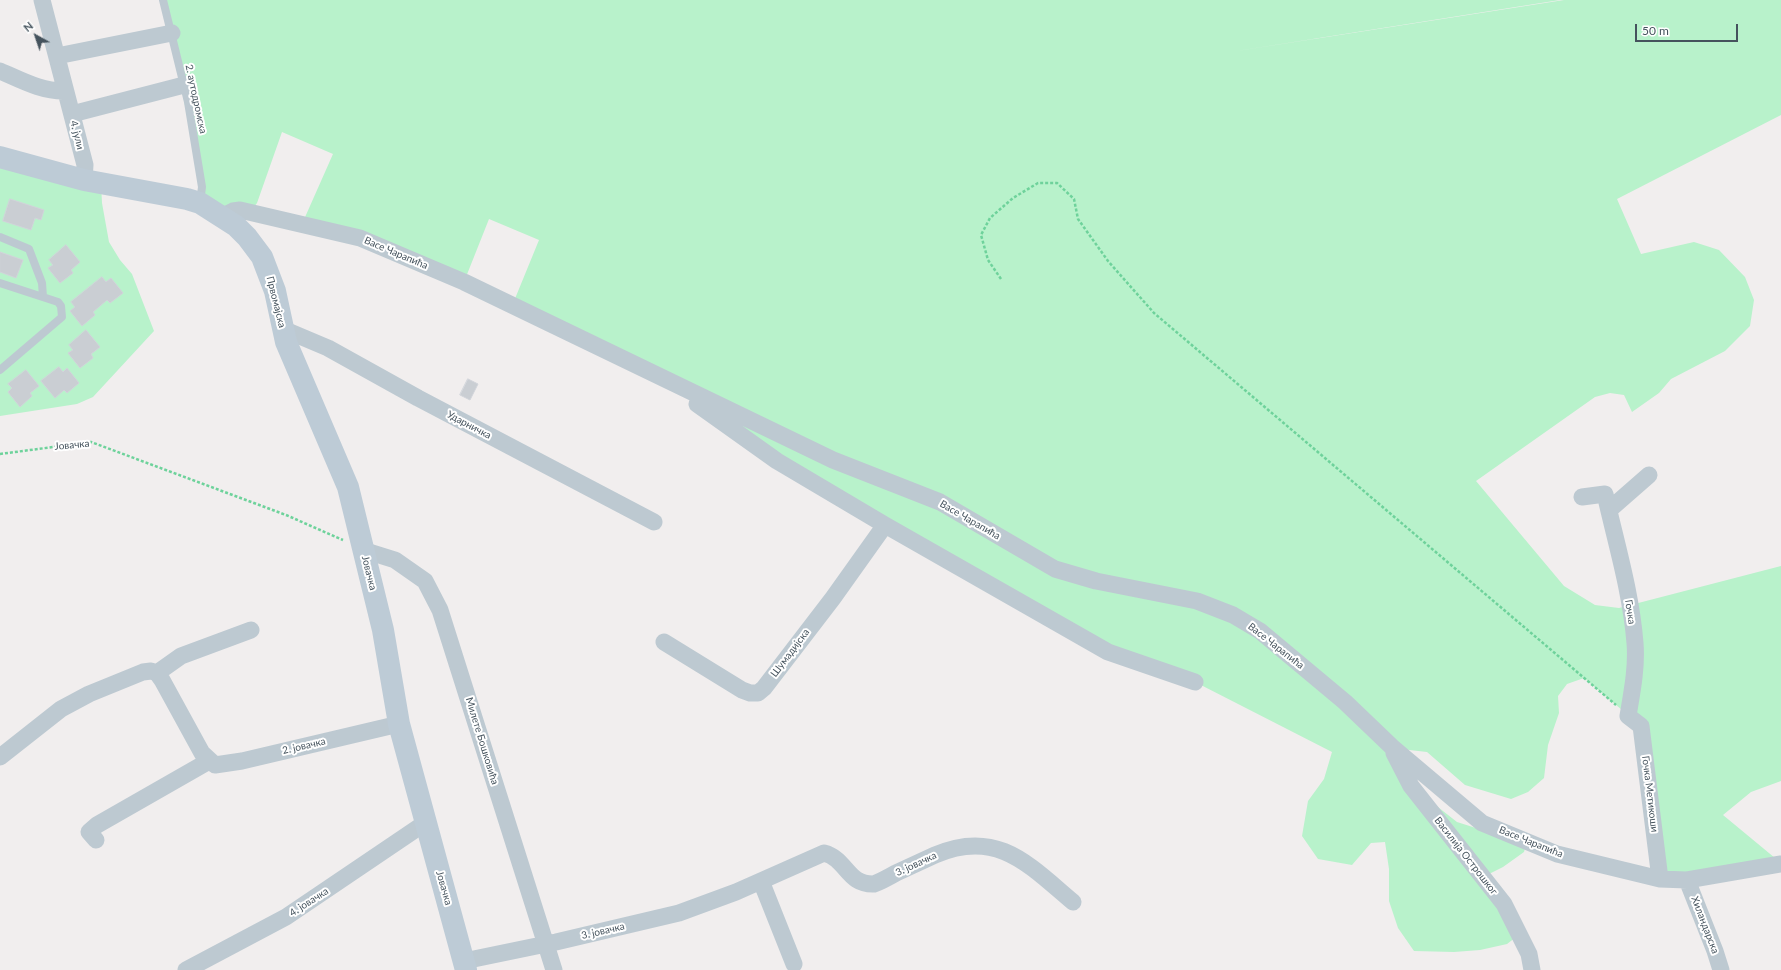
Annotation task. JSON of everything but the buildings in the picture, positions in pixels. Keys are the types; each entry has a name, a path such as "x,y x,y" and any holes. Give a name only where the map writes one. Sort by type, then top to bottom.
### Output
{"main road":[{"name":"Првомајска","path":"0,157 84,180 187,199 200,203 223,216 248,237 262,257 273,284 283,329 296,365 348,487 363,550"},
{"name":"Јовачка","path":"363,550 383,630 399,724 465,965"}],"street":[{"name":"4. јули","path":"42,0 85,165 84,180"},
{"path":"57,56 172,33"},
{"path":"0,72 43,89 54,92 66,91"},
{"path":"72,114 184,85"},
{"name":"Васе Чарапића","path":"223,216 233,210 240,210 360,238 464,282 560,330 833,460 940,502 1055,568 1096,581 1197,601 1233,615 1260,631 1339,697 1392,747 1482,823 1558,854 1660,879 1687,880"},
{"name":"Ударничка","path":"283,329 328,348 432,405 654,522"},
{"path":"658,376 777,461 885,525 1108,652 1195,682"},
{"path":"1609,510 1649,475"},
{"name":"Гочка","path":"1582,497 1605,494 1624,575 1636,644 1628,716"},
{"name":"Шумадијска","path":"664,642 731,684 750,693 758,693 764,688 833,598 885,525"},
{"name":"Милете Бошковића","path":"363,550 395,560 425,581 440,610 554,970"},
{"path":"157,673 181,656 251,630"},
{"path":"0,757 61,709 89,694 143,672 151,671 157,673 168,689 202,753 209,761 97,824 89,832 96,840"},
{"name":"Гочка Метикоши","path":"1628,716 1641,726 1660,879"},
{"name":"2. јовачка","path":"209,761 215,764 242,761 399,724"},
{"name":"Василија Острошког","path":"1392,747 1410,786 1504,904 1529,954 1532,970"},
{"name":"4. јовачка","path":"186,970 286,917 425,823"},
{"name":"3. јовачка","path":"465,965 545,944 679,914 761,881 824,853 837,859 856,880 868,884 874,884 940,853 969,846 1002,849 1044,877 1073,902"},
{"path":"1687,880 1781,864"},
{"name":"Хиландарска","path":"1687,880 1715,951 1720,970"},
{"path":"761,881 794,964"}],"lane":[{"name":"2. аутодромска","path":"163,0 184,85 202,187 200,203"},
{"path":"0,237 29,249 42,283 43,297"},
{"path":"0,283 58,302 61,306 62,317 0,370"}],"path":[{"path":"1001,278 988,260 981,235 990,218 1014,198 1038,183 1057,183 1074,199 1078,219 1108,261 1154,313 1628,716"},
{"name":"Јовачка","path":"0,454 91,442 286,515 340,538 363,550"}],"green space":[{"path":"163,0 1560,0 1224,53 1564,0 1781,0 1781,115 1617,199 1641,254 1694,242 1719,250 1745,277 1754,300 1750,326 1725,351 1671,379 1659,393 1632,412 1624,395 1610,393 1595,397 1476,481 1564,586 1595,605 1619,608 1781,566 1781,781 1751,792 1723,815 1775,858 1660,879 1641,726 1584,678 1567,684 1558,696 1559,713 1548,745 1544,778 1528,792 1511,799 1465,785 1427,752 1392,748 1411,786 1457,822 1526,844 1524,852 1503,867 1483,877 1520,934 1507,944 1480,950 1454,952 1414,951 1398,928 1389,901 1389,869 1385,842 1371,843 1352,865 1318,859 1302,836 1308,801 1324,779 1332,752 1195,682 1108,652 885,525 658,376 512,306 539,240 489,219 464,282 302,224 333,154 282,132 257,203 251,211 200,203 202,187"},
{"path":"0,157 101,183 102,203 109,242 120,260 132,274 154,331 93,397 77,404 0,416"}]}
